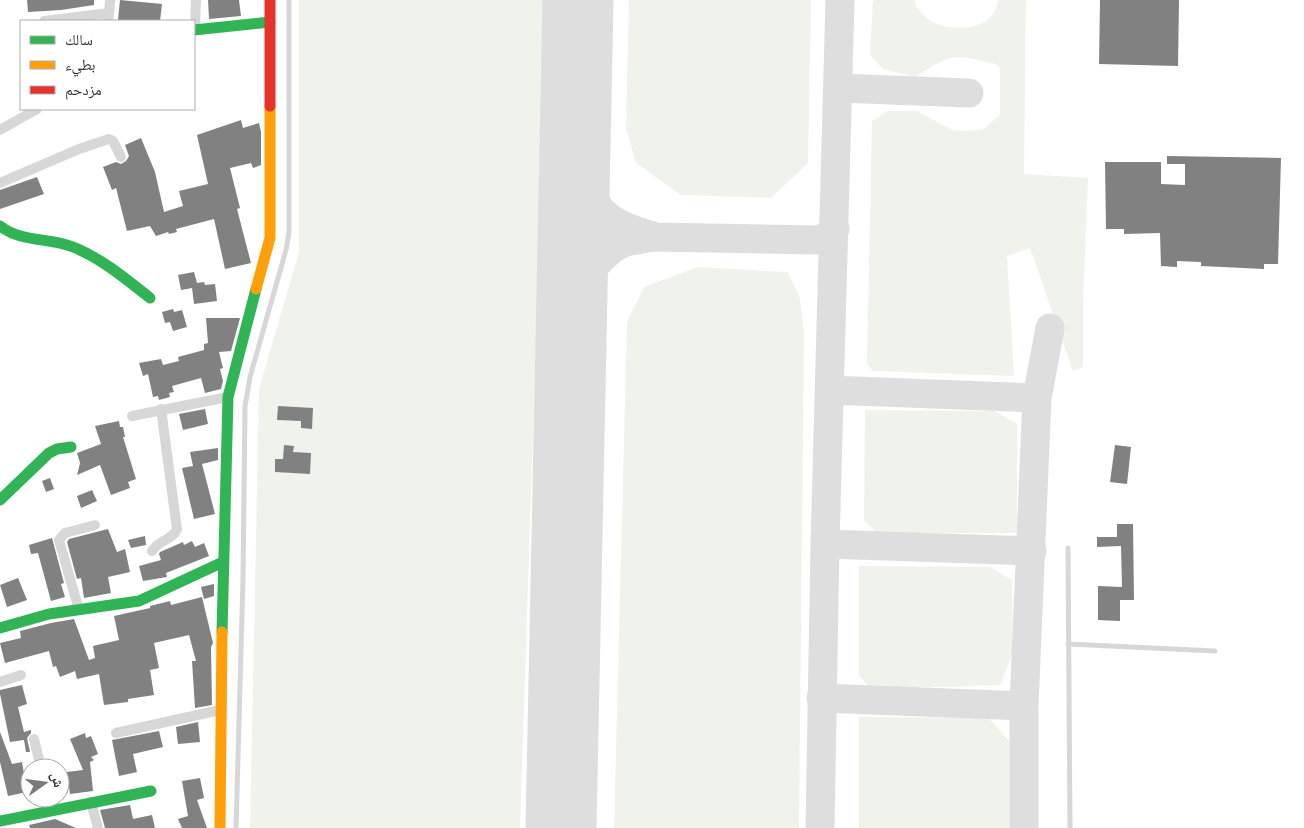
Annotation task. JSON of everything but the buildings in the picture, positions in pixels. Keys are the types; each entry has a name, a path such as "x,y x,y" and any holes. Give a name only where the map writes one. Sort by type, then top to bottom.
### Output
{"main road":[{"path":"220,828 220,710 228,397 270,238 270,0"},
{"path":"195,30 270,22"},
{"path":"0,226 16,237 62,243 78,249 128,281 150,298"},
{"path":"0,500 49,453 57,449 71,447"},
{"path":"0,628 27,618 139,601 223,562"},
{"path":"70,803 92,802 151,791"},
{"path":"0,821 38,808"}],"street":[{"path":"60,20 109,17 110,0"},
{"path":"195,20 196,0"},
{"path":"0,130 35,110"},
{"path":"0,183 78,148 109,139 113,141 121,157"},
{"path":"132,416 228,397"},
{"path":"152,551 158,542 172,537 177,529 161,409"},
{"path":"79,610 59,540 65,533 95,525"},
{"path":"0,682 21,675"},
{"path":"116,733 220,710"},
{"path":"34,739 39,758"},
{"path":"92,802 98,828"}],"lane":[{"path":"236,828 243,579 245,406 250,377 286,250 289,232 289,0"},
{"path":"1068,548 1070,828"},
{"path":"1068,644 1215,652"}],"shaded area":[{"path":"299,0 544,0 543,128 520,828 250,828 259,389 299,252"},
{"path":"629,0 811,0 808,163 771,198 681,195 636,163 626,128"},
{"path":"873,0 915,0 915,5 929,20 948,27 959,28 980,24 989,18 995,11 998,0 1026,0 1024,174 1088,178 1083,302 1083,367 1073,371 1030,248 1007,256 1014,376 873,371 867,364 872,121 888,111 917,111 952,130 963,131 982,130 1000,115 1000,68 995,64 969,58 953,57 938,63 915,77 883,69 870,55"},
{"path":"698,267 788,272 800,299 804,332 799,828 614,828 627,322 644,287"},
{"path":"865,410 995,411 1017,424 1017,533 877,533 864,520"},
{"path":"859,566 990,567 1012,580 1013,652 1000,685 871,689 859,676"},
{"path":"859,717 989,718 1009,741 1009,828 859,828"}],"taxiway":[{"path":"820,828 825,544 840,0"},
{"path":"838,88 969,93"},
{"path":"575,170 605,214 623,226 653,236"},
{"path":"571,316 582,284 591,269 612,249 625,242 654,237 818,240 823,239 835,229"},
{"path":"1024,828 1024,706 1037,398 1050,328"},
{"path":"830,390 1037,398"},
{"path":"825,544 1032,551"},
{"path":"821,698 1024,706"}],"runway":[{"path":"561,828 578,0"}],"traffic: fast":[{"path":"195,30 270,22"},
{"path":"0,226 17,235 73,247 113,270 150,298"},
{"path":"222,632 228,397 256,289"},
{"path":"0,500 49,453 57,449 71,447"},
{"path":"0,628 49,614 139,601 223,562"},
{"path":"0,821 151,791"}],"traffic: slow":[{"path":"256,289 270,238 270,106"},
{"path":"220,828 222,632"}],"traffic: jam":[{"path":"270,0 270,106"}]}
